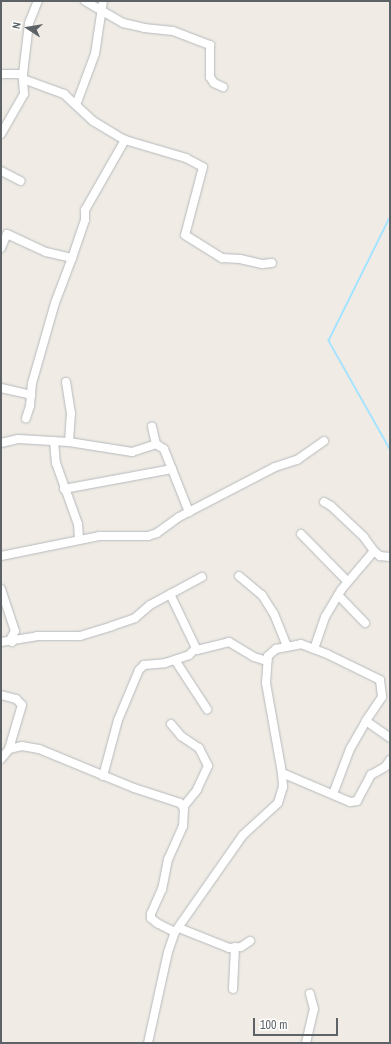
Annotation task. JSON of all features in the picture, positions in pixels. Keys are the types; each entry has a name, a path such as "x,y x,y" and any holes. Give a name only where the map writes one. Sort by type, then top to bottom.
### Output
{"street":[{"path":"1,134 24,94 22,77 29,23 38,1"},
{"path":"85,1 102,10 103,13 123,23 144,28 173,31 210,45 210,77 214,83 224,87"},
{"path":"76,105 96,54 103,1"},
{"path":"1,74 22,77 64,94 93,121 125,140 186,158 203,167 185,235 222,258 240,259 262,264 272,263"},
{"path":"26,418 31,396 32,383 55,303 85,220 85,210 125,140"},
{"path":"1,170 21,181"},
{"path":"1,248 4,232 46,252 72,258"},
{"path":"66,382 71,413 69,442"},
{"path":"1,388 31,396"},
{"path":"152,426 156,444 164,449 189,512"},
{"path":"1,443 18,439 69,442 132,452 156,444"},
{"path":"54,441 56,463 64,489 71,500 78,524 79,539"},
{"path":"1,556 20,550 41,549 79,539 123,534 148,536 157,533 189,512 275,467 298,460 324,441"},
{"path":"64,489 172,468"},
{"path":"324,502 331,506 364,537 374,551 380,556 390,557"},
{"path":"301,534 347,581"},
{"path":"314,649 325,617 338,595 347,581 374,551"},
{"path":"240,576 262,595 274,614 287,646"},
{"path":"1,642 12,642 37,636 80,636 112,626 135,618 150,605 202,577"},
{"path":"1,589 15,631 10,640 12,642"},
{"path":"170,594 196,649"},
{"path":"338,595 365,623"},
{"path":"103,776 127,694 139,670 144,665 174,660 189,655 196,649 229,642 254,657 267,661"},
{"path":"148,1043 168,952 177,930 244,835 276,807 283,787 266,683 267,661 272,651 287,646 301,644 380,680 382,697 347,754 333,794"},
{"path":"174,660 207,709"},
{"path":"1,695 16,699 22,705 9,749 1,760"},
{"path":"366,721 390,738"},
{"path":"171,724 181,736 199,748 208,766 197,790 183,807 183,826 168,859 162,889 151,914 151,918 157,923 229,948 241,947 250,941"},
{"path":"9,749 22,746 40,749 103,776 180,803 183,807"},
{"path":"282,774 350,802 356,801 371,775 389,763"},
{"path":"233,989 235,948"},
{"path":"306,1043 314,1009 310,994"}],"waterway":[{"path":"390,218 329,341 390,449"}]}
